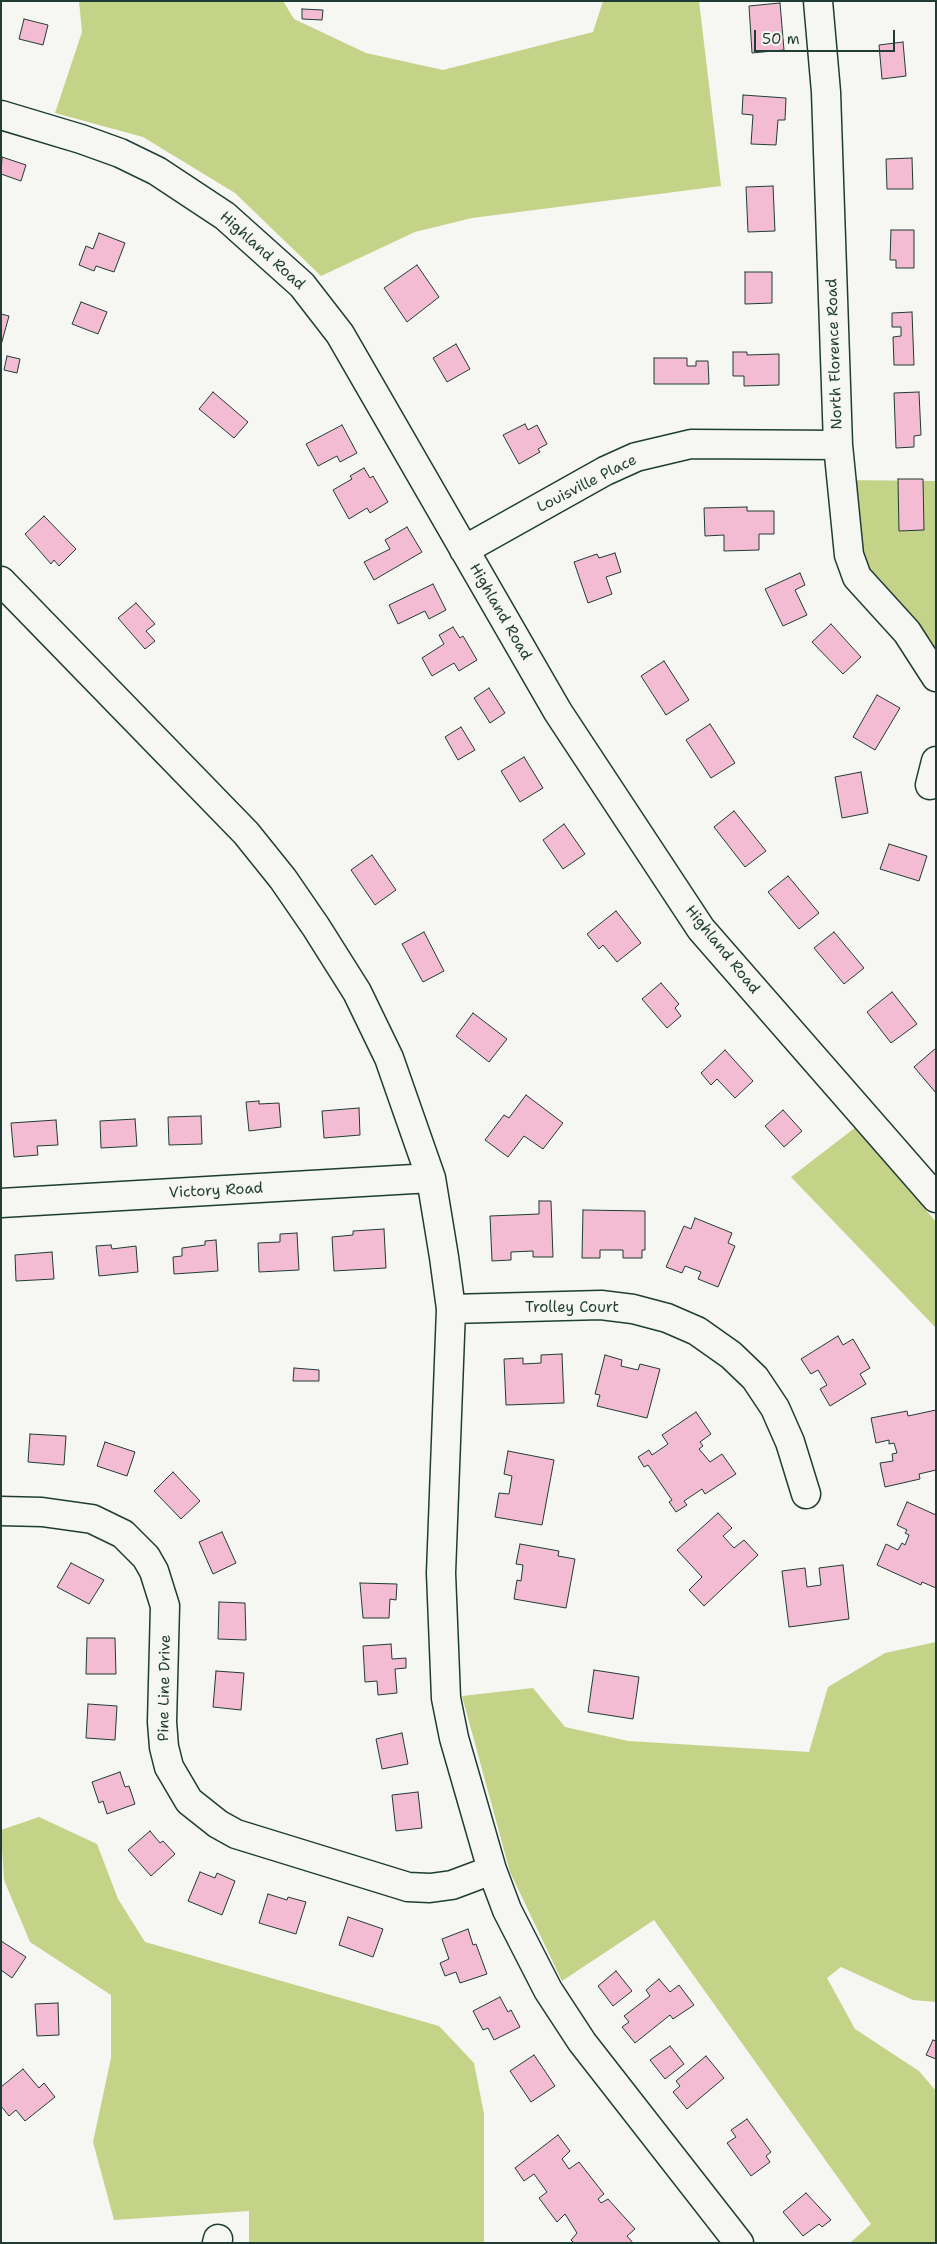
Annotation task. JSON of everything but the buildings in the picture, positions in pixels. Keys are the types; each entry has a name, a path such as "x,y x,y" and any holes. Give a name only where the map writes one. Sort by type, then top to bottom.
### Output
{"street":[{"name":"North Florence Road","path":"818,1 826,92 838,445 848,555 857,577 907,632 936,677"},
{"name":"Highland Road","path":"1,115 81,139 120,153 157,170 225,216 302,285 340,334 558,712 701,929 936,1198"},
{"name":"Louisville Place","path":"464,550 605,471 636,457 692,444 838,445"},
{"path":"1,581 246,833 283,879 358,992 389,1058 431,1178 439,1215 451,1310 441,1573 445,1689 454,1738 492,1870 507,1910 548,1990 582,2042 739,2243"},
{"name":"Victory Road","path":"1,1203 431,1178"},
{"name":"Trolley Court","path":"451,1310 601,1305 633,1309 658,1316 698,1332 731,1355 755,1378 775,1408 790,1442 806,1494"},
{"name":"Pine Line Drive","path":"1,1511 42,1512 92,1519 123,1534 146,1557 154,1571 165,1606 162,1722 164,1747 169,1767 189,1801 218,1824 236,1834 408,1887 430,1888 452,1885 492,1870"}],"green space":[{"path":"79,1 283,1 294,19 366,53 443,70 593,32 603,1 699,1 721,186 472,218 415,232 321,276 235,193 143,137 55,113 82,32"},
{"path":"842,480 936,481 936,677 874,597"},
{"path":"856,1127 936,1222 936,1328 791,1177"},
{"path":"936,1642 936,2002 913,2000 841,1967 827,1978 855,2029 919,2071 936,2091 936,2243 850,2243 871,2224 654,1920 562,1981 510,1872 462,1696 533,1688 565,1727 628,1741 809,1752 828,1687 885,1653"},
{"path":"39,1817 97,1844 118,1899 145,1942 439,2026 474,2063 484,2114 484,2243 249,2243 249,2211 114,2220 93,2142 111,2058 111,1995 30,1942 4,1880 1,1830"}]}
